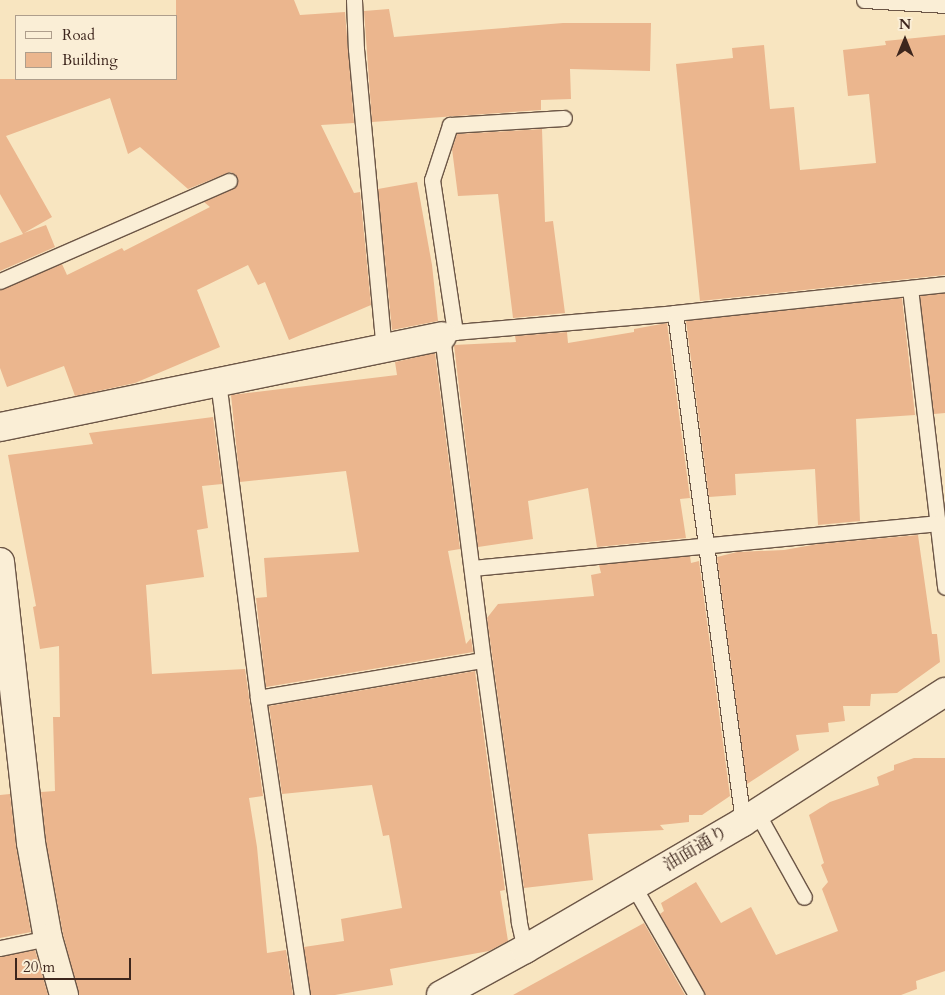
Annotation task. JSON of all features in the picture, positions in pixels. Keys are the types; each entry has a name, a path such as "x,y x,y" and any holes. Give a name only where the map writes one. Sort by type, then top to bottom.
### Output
{"street":[{"path":"0,428 448,334"},
{"path":"0,562 7,690 48,938 64,995"},
{"name":"油面通り","path":"440,995 634,887 750,817 945,692"}],"lane":[{"path":"354,0 356,49 384,348"},
{"path":"864,0 945,5"},
{"path":"525,949 519,922 483,660 432,180 450,125 564,118"},
{"path":"0,282 229,181"},
{"path":"448,334 675,313 945,284"},
{"path":"910,288 945,587"},
{"path":"675,313 706,545 750,817 804,897"},
{"path":"218,381 258,698 302,995"},
{"path":"472,568 937,523"},
{"path":"258,698 483,660"},
{"path":"634,887 696,995"},
{"path":"0,948 48,938"}],"building":[{"path":"176,0 294,0 300,15 345,12 354,123 321,125 354,193 360,192 371,305 289,340 265,282 258,285 248,265 197,290 220,347 135,383 75,396 64,366 7,387 0,368 0,290 62,264 67,275 122,248 124,251 210,207 204,202 233,189 238,182 235,174 230,172 188,189 140,147 128,154 110,98 6,136 52,217 24,233 46,225 55,247 0,271 0,243 23,234 0,194 0,79 178,80 178,15 176,15"},
{"path":"389,9 394,37 563,23 651,23 650,71 570,69 571,99 541,100 541,110 372,122 364,11"},
{"path":"945,35 945,275 700,301 676,64 733,58 732,48 764,45 770,109 794,107 800,170 876,163 869,94 848,96 843,50 886,45 885,41"},
{"path":"542,129 545,222 553,221 565,313 513,318 498,194 458,196 452,149 457,134"},
{"path":"417,182 432,265 438,321 392,330 378,189"},
{"path":"945,293 945,413 934,414 920,296"},
{"path":"902,298 915,415 856,419 860,521 818,525 815,469 735,474 736,495 709,497 686,321"},
{"path":"667,323 690,498 680,499 686,538 597,547 588,488 528,501 533,539 478,547 454,345 516,342 515,336 567,332 568,343 634,332 634,329"},
{"path":"435,353 460,549 448,551 466,644 471,638 473,652 266,687 256,598 267,597 264,558 359,552 346,471 240,482 231,395 397,375 395,362"},
{"path":"213,417 222,484 202,486 208,528 197,530 204,577 146,585 152,674 245,669 263,796 249,798 257,847 267,953 286,950 293,995 79,995 63,934 46,841 41,792 55,791 53,717 60,717 59,646 40,649 33,607 36,606 8,455 93,444 89,433"},
{"path":"918,535 932,634 937,634 940,662 897,693 871,694 870,706 843,706 845,721 828,723 829,732 796,735 799,750 747,784 717,557 737,552 784,550 818,544"},
{"path":"690,556 691,563 699,561 730,796 702,815 689,815 689,822 660,825 664,830 588,834 593,880 524,888 487,618 498,604 594,596 591,575 601,573 599,565"},
{"path":"475,671 505,890 500,891 508,941 489,951 390,969 393,985 335,995 311,995 304,947 344,941 341,919 402,908 389,835 383,836 372,785 282,794 269,706"},
{"path":"914,758 945,758 945,971 916,981 917,989 901,995 705,995 660,914 664,911 661,903 696,882 721,923 751,907 776,955 838,931 822,889 828,882 821,865 824,863 809,815 830,802 879,785 877,777 894,770 894,765"},
{"path":"10,794 16,846 31,932 0,938 0,795"},
{"path":"644,923 685,995 513,995"},
{"path":"35,950 48,995 0,995 0,957"}]}
